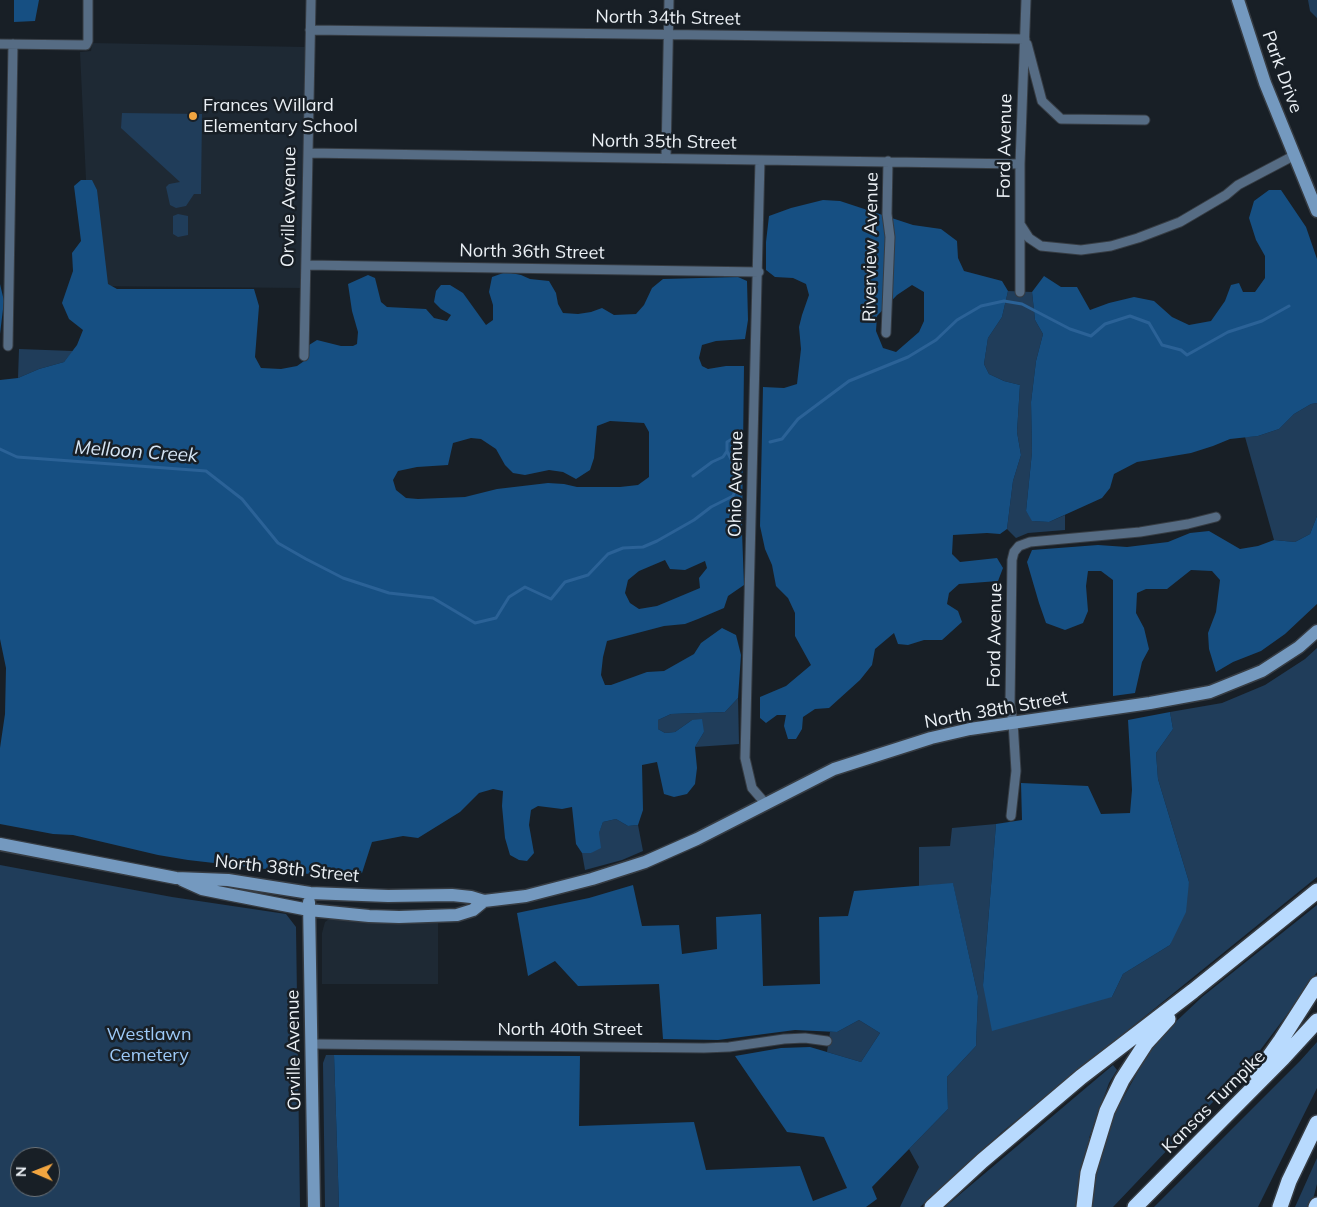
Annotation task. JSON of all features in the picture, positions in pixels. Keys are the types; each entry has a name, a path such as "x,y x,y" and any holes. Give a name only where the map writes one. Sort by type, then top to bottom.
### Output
{"highway":[{"path":"932,1207 982,1161 1081,1077 1193,991 1317,891"},
{"path":"1233,1108 1281,1040 1317,984"},
{"path":"1084,1207 1088,1173 1106,1111 1122,1080 1146,1043 1193,991"},
{"name":"Kansas Turnpike","path":"1135,1207 1283,1058 1317,1021"},
{"path":"1280,1207 1289,1182 1317,1123"},
{"path":"1271,1207 1289,1182"}],"main road":[{"name":"Park Drive","path":"1238,0 1265,83 1317,211"},
{"name":"North 38th Street","path":"0,844 176,878 228,880 310,893 388,896 452,895 471,897 484,901 526,896 564,887 645,862 834,769 905,746 970,729 1150,704 1210,692 1262,671 1299,646 1317,631"},
{"name":"North 38th Street","path":"176,878 209,890 309,910 398,917 457,915 473,910 484,901"},
{"name":"Orville Avenue","path":"310,893 314,1207"}],"street":[{"path":"0,44 81,46 87,44 88,0"},
{"name":"Orville Avenue","path":"304,356 311,0"},
{"path":"666,158 668,0"},
{"name":"Ford Avenue","path":"1020,292 1020,164 1026,0"},
{"name":"North 34th Street","path":"310,30 1025,39"},
{"path":"1025,39 1042,101 1061,119 1145,120"},
{"path":"8,346 13,44"},
{"name":"North 35th Street","path":"308,153 1020,164"},
{"path":"1020,224 1029,238 1041,246 1081,250 1111,246 1180,222 1226,195 1238,185 1295,155"},
{"name":"Ohio Avenue","path":"760,160 745,758 752,788 765,803"},
{"name":"Riverview Avenue","path":"886,333 890,237 887,214 888,162"},
{"name":"North 36th Street","path":"306,265 758,272"},
{"name":"Ford Avenue","path":"1011,816 1016,771 1010,704 1012,560 1014,552 1019,546 1030,542 1140,532 1216,517"},
{"name":"North 40th Street","path":"312,1044 704,1048 745,1045 784,1038 827,1041"}],"shaded area":[{"path":"14,0 39,0 35,21 14,22"},
{"name":"Frances Willard Elementary School","path":"92,43 305,47 301,288 91,286 80,52 91,51"},
{"path":"81,180 92,180 97,190 108,284 117,289 254,289 259,306 255,357 261,368 281,369 297,366 307,359 309,345 317,340 341,346 357,344 358,332 352,311 348,284 368,275 375,278 381,302 387,307 426,309 434,318 447,321 451,315 434,302 436,291 441,285 450,285 463,293 486,325 493,320 493,305 489,292 492,277 506,272 530,279 549,281 556,293 558,304 563,313 578,314 602,308 614,315 636,314 644,305 652,288 663,279 738,277 747,281 748,320 745,339 716,341 702,345 699,358 702,366 708,369 744,366 742,532 744,585 728,596 724,608 698,619 685,624 664,626 607,641 603,657 601,675 605,685 611,685 647,672 664,671 694,654 701,643 722,628 736,635 741,655 738,698 725,712 671,714 658,720 658,729 665,733 675,732 692,720 702,719 704,732 695,747 697,768 695,784 687,794 674,797 664,794 657,762 642,765 643,810 638,825 628,826 616,819 603,822 599,833 601,848 591,853 582,853 576,844 572,807 562,809 538,806 531,810 529,825 534,853 527,861 519,860 510,855 505,838 502,806 503,791 493,789 479,793 460,812 418,838 403,836 372,842 362,873 344,878 188,860 73,835 53,834 0,824 0,748 5,714 6,668 0,639 0,380 18,378 39,369 64,362 77,345 83,330 69,319 62,303 73,271 72,253 81,241 74,186","holes":["610,421 644,423 649,432 649,477 638,485 577,487 548,483 497,489 465,497 418,499 406,498 396,490 393,480 398,471 417,467 448,465 453,443 471,438 481,439 496,449 505,465 513,473 525,475 549,470 563,472 576,479 590,470 594,458 597,426","665,560 670,569 685,570 705,561 707,568 699,578 700,588 657,606 639,609 630,603 625,593 628,580 639,571"]},
{"path":"1269,190 1281,190 1306,227 1317,259 1317,403 1311,404 1294,414 1279,429 1258,436 1230,439 1191,453 1137,462 1114,474 1110,488 1102,498 1049,522 1032,521 1026,511 1032,452 1031,402 1036,361 1043,334 1035,320 1032,292 1044,276 1061,287 1077,287 1090,310 1134,297 1154,301 1172,317 1189,325 1211,321 1225,301 1231,285 1239,283 1243,292 1255,292 1265,278 1265,256 1256,240 1249,218 1254,201"},
{"path":"823,200 840,201 913,225 941,229 957,241 958,258 964,271 1002,281 1008,291 1002,317 988,338 984,364 989,374 1004,381 1020,385 1017,432 1021,455 1013,481 1007,529 1000,534 953,535 952,554 960,562 997,558 1003,568 998,581 959,584 949,593 947,604 958,611 962,622 942,640 924,640 908,645 898,644 894,633 875,649 872,665 860,680 829,708 815,709 803,717 802,729 796,739 788,739 784,726 786,715 777,715 766,723 760,718 760,697 786,686 811,665 795,636 795,613 788,598 776,586 772,565 765,549 760,526 763,387 784,388 797,384 801,349 799,327 809,295 806,284 793,278 775,277 766,270 766,242 769,216","holes":["912,285 924,292 924,321 919,332 896,352 883,348 876,331 877,316 897,295"]},
{"path":"0,284 4,301 0,334"},
{"path":"1317,516 1317,604 1285,634 1261,651 1233,662 1216,672 1209,649 1208,633 1216,612 1220,580 1212,571 1191,570 1167,589 1146,589 1137,593 1136,613 1144,628 1149,649 1142,662 1135,693 1113,696 1113,580 1101,571 1088,571 1086,586 1088,611 1083,623 1065,630 1046,623 1027,562 1032,550 1098,545 1127,547 1168,542 1190,533 1209,531 1240,549 1258,546 1274,540 1295,542 1310,534"},
{"path":"1170,712 1173,729 1156,753 1158,779 1189,882 1186,912 1170,945 1123,974 1112,997 992,1031 983,985 996,824 1022,820 1021,783 1088,786 1101,814 1130,813 1132,790 1128,720"},
{"path":"953,883 978,996 976,1046 947,1077 948,1109 872,1187 877,1199 866,1207 339,1207 334,1055 580,1056 579,1126 694,1122 706,1170 800,1166 813,1201 847,1188 824,1137 787,1132 735,1056 781,1048 810,1047 861,1062 880,1033 859,1020 837,1032 795,1030 718,1040 663,1039 659,984 578,986 555,961 528,976 517,913 589,898 633,885 642,926 679,925 682,954 717,949 716,917 761,914 763,986 820,984 819,917 848,916 854,891"},
{"path":"332,917 438,922 438,984 322,984 322,933 325,922"}],"green space":[{"path":"1308,0 1317,0 1317,18 1310,11"},
{"path":"122,113 202,114 201,194 194,194 186,206 176,208 170,205 166,187 169,184 180,182 121,128"},
{"path":"178,214 188,216 188,235 178,237 173,234 173,216"},
{"path":"1008,291 1032,292 1035,320 1043,334 1036,361 1031,402 1032,452 1026,511 1033,521 1049,522 1065,515 1065,530 1028,533 1016,538 1007,529 1013,481 1021,455 1017,432 1020,385 1004,381 989,374 984,364 988,338 1002,317"},
{"path":"19,349 73,351 64,362 39,369 18,378"},
{"path":"1317,403 1317,516 1310,534 1295,542 1274,540 1245,437 1258,436 1279,429 1294,414 1311,404"},
{"path":"1317,648 1317,877 1002,1132 920,1207 900,1207 919,1167 909,1149 948,1109 947,1077 976,1046 978,996 953,884 919,886 919,847 950,846 952,828 996,824 983,985 1112,997 1123,974 1170,945 1189,882 1158,779 1156,753 1173,729 1170,712 1222,703 1265,685 1305,659"},
{"path":"738,698 739,744 695,747 704,732 692,720 675,732 665,733 658,729 658,720 671,714 725,712"},
{"path":"616,819 628,826 638,825 643,851 622,860 585,870 582,853 591,853 603,822"},
{"name":"Westlawn Cemetery","path":"0,865 172,897 286,914 296,927 300,1207 0,1207"},
{"path":"1317,905 1317,972 1301,996 1252,1061 1113,1207 945,1207 1113,1065 1117,1070 1109,1083 1089,1138 1103,1140 1107,1127 1146,1057 1167,1030 1202,997"},
{"path":"859,1020 880,1033 861,1062 827,1052 830,1032 837,1032"},
{"path":"1317,1042 1317,1088 1258,1207 1154,1207 1300,1061"},
{"path":"326,1055 334,1055 339,1207 325,1207 323,1063"},
{"path":"1317,1158 1317,1184 1311,1207 1295,1207"}],"waterway":[{"name":"Melloon Creek","path":"770,442 782,439 798,419 849,381 908,357 936,340 957,320 981,306 1004,301 1022,304 1070,329 1091,336 1105,324 1130,316 1149,323 1162,345 1181,350 1187,355 1228,332 1262,321 1289,306"},
{"name":"Melloon Creek","path":"0,449 17,457 206,471 242,499 278,543 306,559 343,578 389,593 433,598 475,623 496,618 509,597 525,587 551,599 565,582 588,575 608,554 623,548 643,547 657,541 694,520 711,507 733,496 739,481 738,473 727,451 727,442 732,439 739,442"},
{"path":"693,476 712,462 723,457 727,451"}],"place":[{"name":"Frances Willard Elementary School","path":"193,116"}]}
